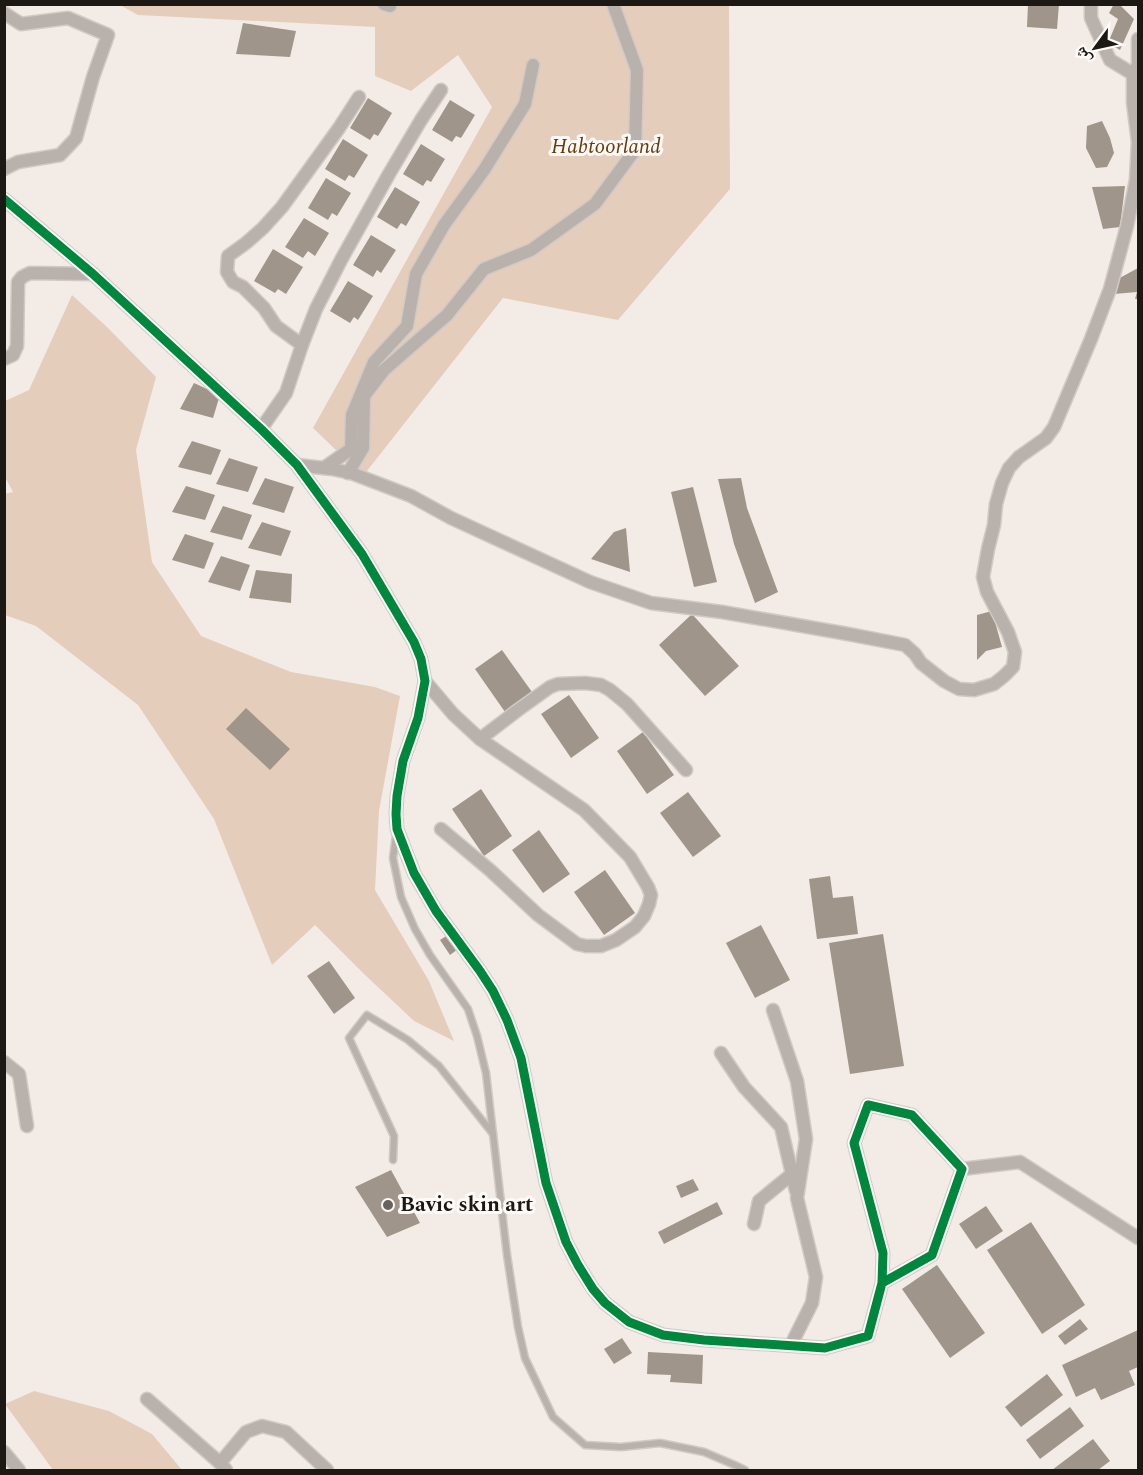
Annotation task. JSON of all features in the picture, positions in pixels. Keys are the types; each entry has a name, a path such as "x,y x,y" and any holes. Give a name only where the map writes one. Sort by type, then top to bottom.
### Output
{"street":[{"path":"348,472 363,448 364,396 384,370 447,315 484,269 531,250 596,204 635,150 637,70 613,4"},
{"path":"1091,4 1091,18 1110,60 1133,74"},
{"path":"4,13 21,24 68,18 108,35 93,77 76,138 60,155 18,162 4,169"},
{"path":"297,465 348,472 411,496 452,518 590,582 651,603 722,612 905,645 921,663 944,681 959,689 974,690 994,684 1013,666 1015,652 1008,632 987,592 983,577 996,504 1002,483 1010,468 1019,458 1046,438 1054,426 1110,289 1127,226 1136,180 1138,142 1133,102 1133,74 1138,65 1138,39"},
{"path":"324,468 351,449 352,415 374,362 407,326 416,274 444,225 484,170 525,104 533,65"},
{"path":"261,429 286,393 316,309 341,260 389,174 441,90"},
{"path":"302,345 276,326 264,308 243,287 233,282 227,272 228,256 263,228 282,207 339,128 358,97"},
{"path":"4,199 93,274 297,465 362,554 414,642 421,659 425,681 418,718 403,761 397,796 397,829 414,873 436,910 494,991 507,1020 521,1058 546,1183 566,1242 593,1289 605,1303 629,1322 663,1335 825,1348 868,1336 882,1283 883,1253 854,1143 868,1105 912,1115 962,1169"},
{"path":"4,359 13,354 17,346 18,282 22,277 30,273 93,274"},
{"path":"425,681 453,714 480,739 584,810 630,857 651,896 649,904 644,916 628,932 601,946 577,944 538,915 441,829"},
{"path":"480,739 550,687 566,683 601,685 627,704 686,770"},
{"path":"773,1010 797,1081 806,1139 797,1198"},
{"path":"721,1053 744,1087 781,1126 816,1277 812,1304 790,1345"},
{"path":"4,1062 19,1074 27,1126"},
{"path":"962,1169 1020,1161 1138,1238"},
{"path":"882,1283 932,1255 962,1169"},
{"path":"754,1224 759,1201 792,1174"},
{"path":"147,1399 223,1467 246,1432 262,1426 286,1432 327,1470"},
{"path":"4,1452 19,1470"}],"lane":[{"path":"397,829 393,858 401,897 429,955 468,1008 477,1036 486,1073 507,1255 518,1327 525,1358 553,1417 585,1445 621,1447 660,1443 704,1452 745,1470"},
{"path":"393,1160 394,1136 349,1038 367,1015 408,1040 439,1066 494,1135"}],"green space":[{"name":"Habtoorland","path":"120,5 729,5 730,189 618,320 503,298 363,476 313,428 492,107 458,55 411,91 375,76 375,27 138,15"},
{"path":"72,295 156,377 136,450 152,562 201,636 291,672 375,687 400,696 379,811 375,890 429,981 454,1041 414,1021 315,925 272,965 214,819 138,705 36,626 5,615 4,494 13,492 5,477 5,401 29,390"},
{"path":"34,1391 109,1411 152,1434 182,1470 53,1470 5,1404"}],"building":[{"path":"1028,4 1059,4 1057,29 1027,27"},
{"path":"1114,4 1119,4 1134,19 1120,50 1108,43 1118,19 1109,13"},
{"path":"243,23 296,31 290,57 236,54"},
{"path":"368,98 392,113 378,136 374,134 370,140 350,128"},
{"path":"450,100 475,115 461,138 456,136 452,142 432,130"},
{"path":"1102,121 1114,153 1107,167 1096,168 1086,148 1087,126"},
{"path":"343,139 368,155 354,178 349,175 345,181 325,169"},
{"path":"421,144 445,159 431,182 427,180 423,186 403,174"},
{"path":"326,178 351,193 337,216 332,213 328,220 308,208"},
{"path":"1125,186 1120,227 1103,229 1092,187"},
{"path":"395,187 420,202 406,226 401,223 397,229 377,217"},
{"path":"304,218 329,233 315,256 308,251 303,258 285,247"},
{"path":"371,235 396,250 381,273 377,270 373,277 353,265"},
{"path":"273,249 303,267 286,294 278,289 275,293 254,281"},
{"path":"1138,268 1138,299 1135,299 1137,292 1114,294 1116,280"},
{"path":"348,281 373,296 358,320 354,317 350,323 330,311"},
{"path":"194,383 220,395 213,418 180,409"},
{"path":"192,441 221,450 211,475 178,467"},
{"path":"229,458 258,467 248,492 216,484"},
{"path":"265,478 294,487 284,513 252,504"},
{"path":"741,478 747,508 778,592 755,603 734,544 718,479"},
{"path":"186,486 215,495 205,520 172,512"},
{"path":"693,487 717,582 694,587 671,492"},
{"path":"223,506 252,515 242,540 210,532"},
{"path":"262,522 291,531 281,556 248,548"},
{"path":"626,528 630,572 591,559 614,532"},
{"path":"185,534 214,543 204,569 172,560"},
{"path":"221,556 250,565 240,591 208,582"},
{"path":"256,570 292,574 291,603 249,598"},
{"path":"992,611 1002,647 986,651 977,660 977,615"},
{"path":"692,614 739,666 705,696 659,645"},
{"path":"502,650 532,692 505,712 475,669"},
{"path":"569,695 599,738 571,758 541,714"},
{"path":"246,708 290,749 270,770 226,729"},
{"path":"643,732 674,775 647,794 617,751"},
{"path":"481,789 512,836 484,856 452,809"},
{"path":"688,792 721,836 693,857 660,813"},
{"path":"539,830 570,874 543,893 512,850"},
{"path":"605,870 635,913 604,935 574,892"},
{"path":"830,876 833,898 853,896 858,934 817,939 809,879"},
{"path":"761,925 790,980 755,998 726,943"},
{"path":"883,934 904,1066 850,1074 829,943"},
{"path":"448,935 458,949 450,955 440,940"},
{"path":"329,961 355,998 334,1014 307,976"},
{"name":"Bavic skin art","path":"391,1170 420,1223 387,1237 355,1187"},
{"path":"693,1179 699,1190 681,1198 676,1186"},
{"path":"717,1202 723,1214 664,1244 658,1232"},
{"path":"986,1206 1003,1231 976,1249 959,1224"},
{"path":"1031,1222 1085,1305 1042,1334 987,1250"},
{"path":"937,1265 985,1333 950,1358 902,1289"},
{"path":"1080,1319 1088,1329 1065,1345 1058,1336"},
{"path":"1138,1330 1138,1367 1129,1371 1135,1385 1101,1400 1095,1388 1076,1397 1062,1365"},
{"path":"622,1338 632,1353 614,1364 604,1349"},
{"path":"648,1352 703,1355 702,1384 670,1382 671,1375 647,1374"},
{"path":"1047,1374 1063,1395 1021,1427 1005,1407"},
{"path":"1070,1407 1084,1426 1040,1459 1026,1440"},
{"path":"1093,1439 1110,1461 1098,1470 1052,1470"}],"cycle path":[{"path":"4,199 93,274 297,465 362,554 414,642 421,659 425,681 418,718 403,761 397,796 397,829 414,873 436,911 493,991 507,1020 521,1058 546,1183 566,1242 593,1289 605,1303 629,1322 663,1335 825,1348 868,1336 882,1283 883,1253 854,1143 868,1105 912,1115 962,1169 932,1255 882,1283"}],"place":[{"name":"Bavic skin art","path":"388,1205"}]}
